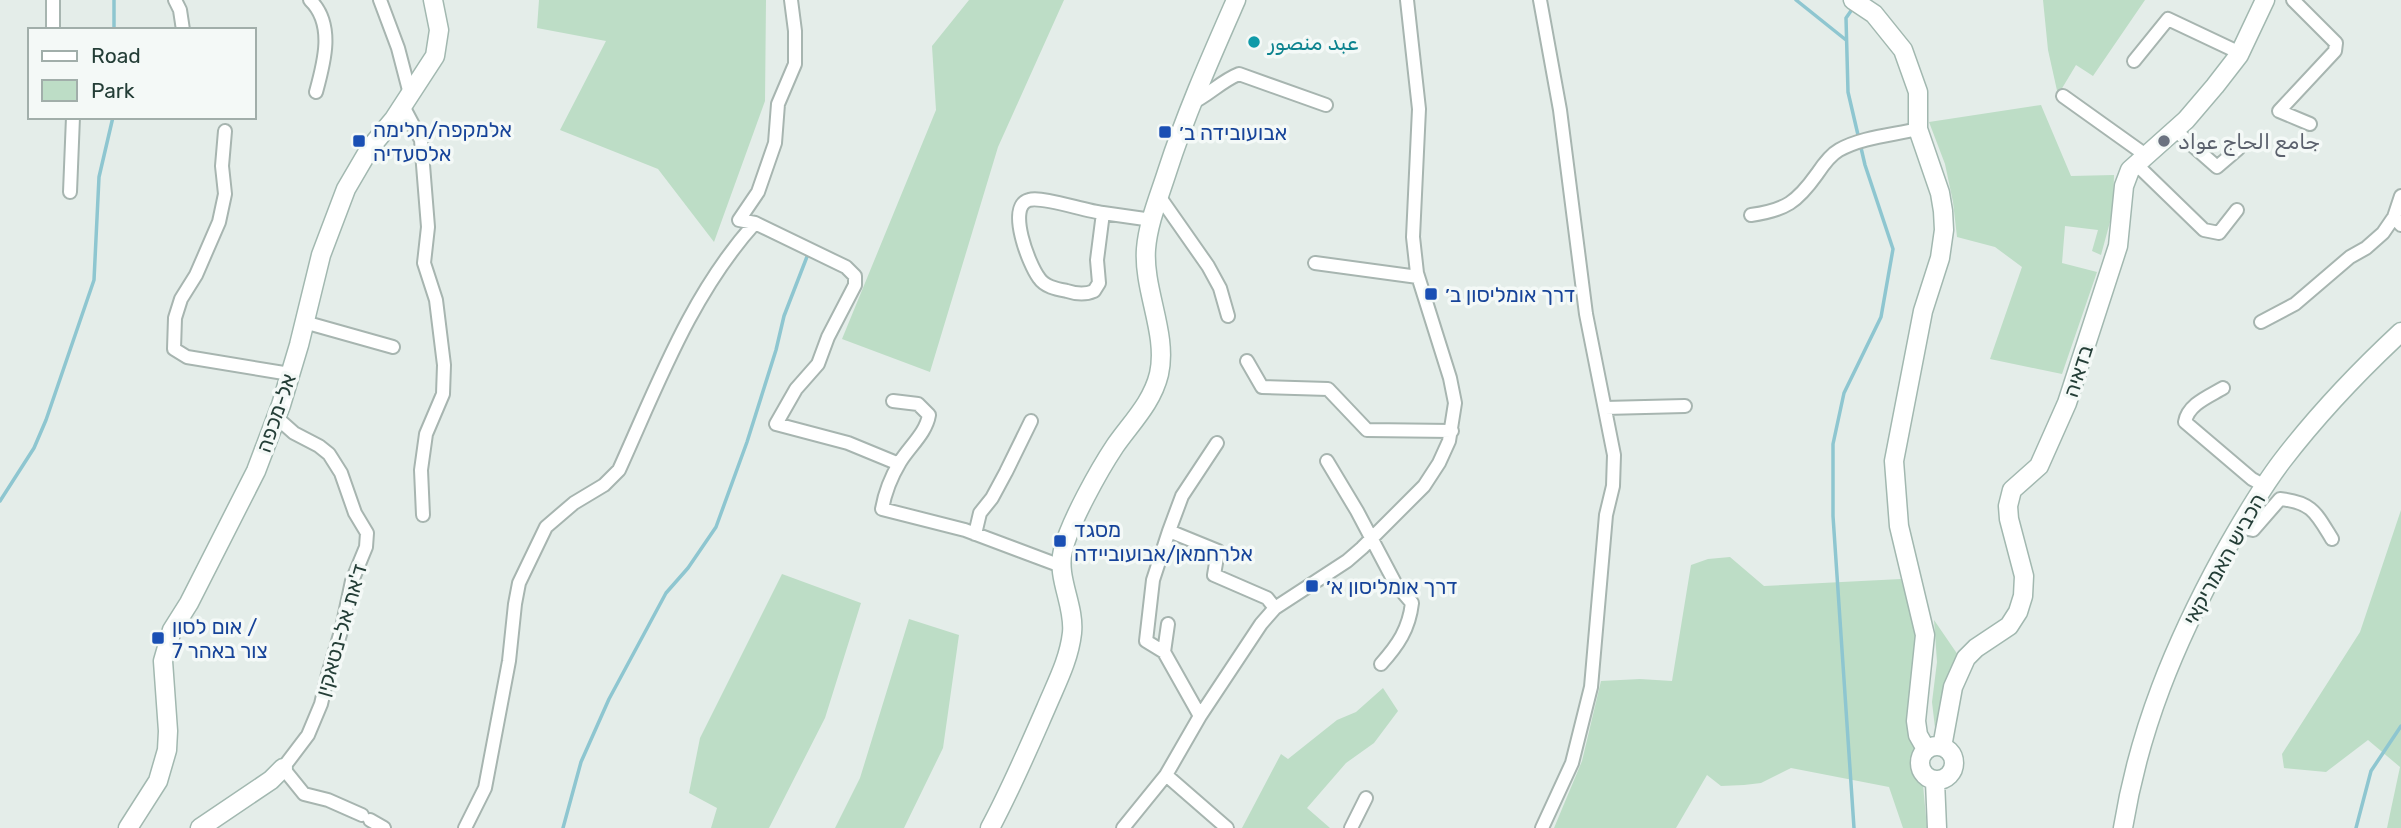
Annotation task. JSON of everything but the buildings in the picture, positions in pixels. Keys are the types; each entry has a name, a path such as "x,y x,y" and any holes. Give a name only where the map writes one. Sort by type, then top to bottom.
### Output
{"street":[{"path":"53,0 53,28"},
{"path":"175,0 180,10 183,28"},
{"path":"310,0 316,7 324,29 327,51 316,92"},
{"path":"380,0 398,48 406,100 421,139 428,228 424,263 436,300 444,365 443,394 426,434 421,470 423,515"},
{"name":"אל-מכפה","path":"128,828 158,781 167,750 163,660 172,630 189,603 256,471 290,374 321,255 346,189 370,148 435,56 439,30 433,0"},
{"path":"791,0 795,64 778,104 775,142 758,192 739,220 755,223 846,267 855,276 855,285 828,337 818,364 796,389 775,424 848,443 899,464"},
{"path":"990,828 1017,775 1063,668 1071,641 1073,620 1061,566 1063,550 1099,473 1151,397 1159,373 1157,327 1145,272 1146,245 1159,196 1190,104 1236,0"},
{"path":"1123,828 1166,775 1200,716 1261,624 1275,608 1347,561 1424,486 1439,463 1452,431 1455,403 1450,378 1418,277 1413,237 1419,109 1407,0"},
{"path":"1540,0 1560,110 1586,314 1614,455 1591,687 1572,763 1542,828"},
{"path":"1853,0 1874,14 1903,50 1918,92 1919,129 1940,193 1944,230 1940,258 1923,311 1894,461 1899,526 1925,635 1916,721 1918,735 1934,748 1951,754 1953,769 1946,778 1935,781 1927,778 1920,768 1920,759 1934,748"},
{"name":"בדאיה","path":"1934,748 1953,687 1966,658 2009,626 2018,612 2023,596 2024,576 2009,519 2008,506 2012,490 2039,466 2067,403 2118,246 2124,186 2130,170 2175,131 2208,94 2240,53 2265,0"},
{"path":"2293,0 2336,43 2335,51 2279,111 2310,124"},
{"path":"2134,61 2168,19 2240,53"},
{"path":"1190,104 1204,98 1239,74 1325,104"},
{"path":"2063,96 2142,160 2204,230 2218,233 2237,210"},
{"path":"70,192 72,119"},
{"path":"1751,215 1773,212 1789,206 1806,190 1826,161 1837,151 1853,144 1919,129"},
{"path":"225,131 222,166 225,194 219,222 196,275 181,299 175,318 174,349 187,357 290,374"},
{"path":"2175,131 2217,167 2238,149"},
{"path":"1159,196 1208,265 1220,288 1228,316"},
{"path":"2262,322 2295,304 2398,221 2401,196"},
{"path":"1103,213 1097,260 1099,282 1094,291 1074,293 1049,286 1040,279 1024,247 1020,219 1025,201 1036,199 1086,211 1103,213 1152,220"},
{"path":"466,828 485,788 509,662 514,604 519,583 533,552 546,527 573,503 604,485 619,470 697,304 716,271 755,223"},
{"path":"1315,263 1418,277"},
{"path":"304,322 393,347"},
{"name":"הכביש האמריקאי","path":"2123,828 2140,752 2159,688 2196,606 2239,527 2281,462 2319,415 2353,377 2401,332"},
{"path":"1247,361 1262,387 1328,389 1367,430 1452,431"},
{"path":"2223,387 2192,408 2185,422 2252,479 2265,486"},
{"path":"893,401 918,404 929,415 927,426 899,464 886,491 882,509 975,534 1061,566"},
{"path":"1605,408 1685,406"},
{"name":"ד'את אל-נטאקין","path":"200,828 271,780 308,735 321,704 352,580 366,547 367,533 355,513 341,473 329,454 294,433 276,417"},
{"path":"975,534 980,513 992,498 1031,421"},
{"path":"1200,716 1164,652 1146,641 1153,580 1169,531 1182,496 1217,443"},
{"path":"1327,461 1395,583 1412,603 1410,621 1398,645 1381,664"},
{"path":"2239,527 2253,530 2280,499 2299,500 2316,513 2332,539"},
{"path":"1169,531 1218,551 1214,575 1267,598 1275,608"},
{"path":"1164,652 1168,624"},
{"path":"283,768 304,794 328,800 384,828"},
{"path":"1166,775 1227,828"},
{"path":"1935,781 1937,828"},
{"path":"1351,828 1366,798"}],"green space":[{"path":"539,0 766,0 765,101 714,242 658,169 560,130 606,41 537,28"},
{"path":"969,0 1064,0 998,147 930,372 842,339 936,110 932,46"},
{"path":"2043,0 2145,0 2093,76 2076,65 2058,95 2048,50"},
{"path":"2041,105 2071,176 2114,175 2113,211 2101,255 2092,251 2098,230 2065,226 2062,263 2097,272 2062,374 1990,359 2022,267 1995,247 1957,237 1945,164 1929,122"},
{"path":"2401,510 2401,828 2387,828 2400,767 2368,740 2326,772 2284,768 2282,754 2360,632"},
{"path":"1730,557 1764,586 1901,579 1918,654 1921,763 1927,828 1903,828 1889,787 1791,768 1761,783 1744,785 1721,786 1707,775 1676,828 1554,828 1582,761 1601,681 1672,681 1691,565 1708,559"},
{"path":"782,574 861,603 825,718 769,828 711,828 717,808 689,793 700,738"},
{"path":"909,619 959,635 943,748 904,828 835,828 860,778"},
{"path":"1934,620 1958,655 1935,728 1932,702 1937,662"},
{"path":"1383,688 1398,711 1374,743 1346,763 1307,808 1330,828 1242,828 1281,754 1288,759 1337,720 1356,712"}],"waterway":[{"path":"114,0 114,28"},
{"path":"1796,0 1846,40"},
{"path":"1853,8 1846,18 1848,92 1865,165 1893,249 1881,317 1844,393 1833,444 1833,516 1854,828"},
{"path":"0,501 34,448 46,420 94,280 99,177 113,119"},
{"path":"563,828 581,762 609,699 666,593 688,568 716,527 747,442 784,316 808,254"},
{"path":"2356,828 2371,771 2401,726"}],"place":[{"name":"عبد منصور","path":"1254,42"},
{"name":"אבועובידה ב׳","path":"1165,132"},
{"name":"אלמקפה/חלימה אלסעדיה","path":"359,141"},
{"name":"جامع الحاج عواد","path":"2164,141"},
{"name":"דרך אומליסון ב׳","path":"1431,294"},
{"name":"מסגד אלרחמאן/אבועוביידה","path":"1060,541"},
{"name":"דרך אומליסון א׳","path":"1312,586"},
{"name":"אום לסון / צור באהר 7","path":"158,638"}]}
